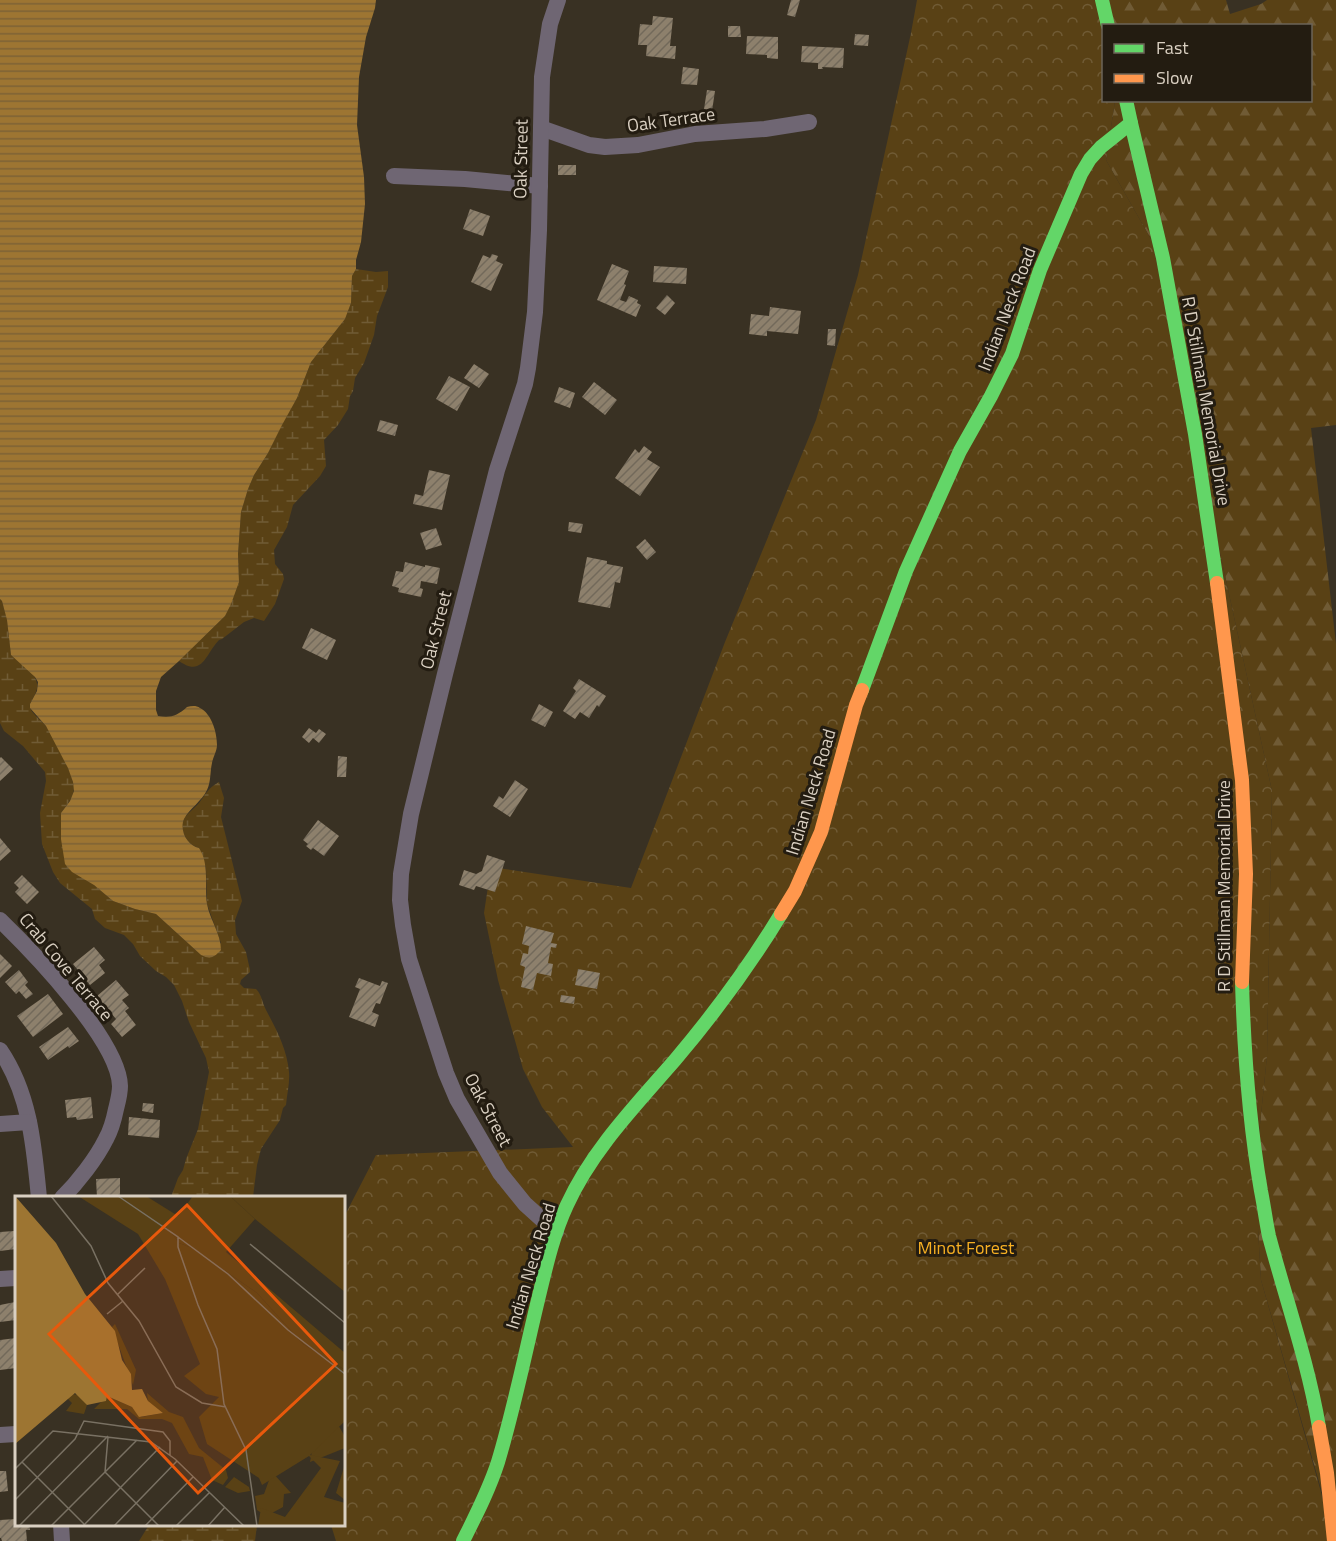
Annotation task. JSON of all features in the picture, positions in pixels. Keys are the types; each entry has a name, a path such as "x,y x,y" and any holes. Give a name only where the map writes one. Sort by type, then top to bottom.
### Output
{"street":[{"name":"Oak Street","path":"556,1232 525,1203 504,1178 457,1099 446,1073 409,959 400,900 402,868 411,814 444,674 497,470 528,368 536,312 541,91 550,24 558,0"},
{"path":"1102,0 1108,24"},
{"path":"1126,102 1131,123"},
{"name":"Oak Terrace","path":"541,128 589,145 605,147 638,145 695,134 765,129 809,122"},
{"name":"Indian Neck Road","path":"462,1541 485,1497 497,1465 556,1232 574,1191 597,1153 687,1047 764,944 795,891 821,832 856,705 906,571 960,451 992,396 1012,354 1040,270 1081,174 1101,147 1131,123"},
{"name":"R D Stillman Memorial Drive","path":"1131,123 1163,258 1195,434 1214,557 1242,780 1245,874 1243,1005 1249,1111 1254,1151 1271,1243 1300,1341 1315,1403 1327,1473 1334,1541"},
{"path":"394,176 465,179 540,186"},
{"name":"Crab Cove Terrace","path":"0,920 88,1019 112,1057 119,1079 120,1095 107,1139 63,1196"},
{"path":"0,1050 18,1084 29,1122 39,1196"},
{"path":"0,1124 29,1122"},
{"path":"0,1279 15,1278"},
{"path":"0,1435 15,1434"},
{"path":"60,1526 62,1541"}],"green space":[{"name":"Minot Forest","path":"917,0 1106,0 1104,24 1102,24 1102,102 1115,102 1106,160 1152,241 1272,791 1267,1056 1258,1144 1258,1229 1261,1280 1333,1541 336,1541 331,1526 345,1526 345,1215 376,1155 573,1147 542,1107 523,1069 498,980 484,913 491,867 631,888 725,642 816,420 858,275"},
{"path":"1106,0 1226,0 1230,14 1267,0 1336,0 1336,425 1311,428 1336,644 1336,1541 1261,1280 1258,1229 1258,1144 1267,1056 1272,791 1152,241 1106,160 1115,102 1312,102 1312,24 1111,24"},
{"path":"356,269 388,271 388,287 364,363 355,378 348,409 338,425 324,440 326,466 320,476 293,505 287,527 274,550 275,564 284,579 275,604 264,621 254,618 244,622 219,640 203,662 194,667 187,666 179,661 225,616 239,582 241,512 248,489 297,398 311,362 345,319 351,303 352,276"},
{"path":"0,599 7,619 11,655 31,672 37,682 30,707 53,738 71,775 74,789 61,813 94,885 113,901 156,914 201,955 221,943 207,904 206,868 199,848 191,844 185,836 183,822 210,789 219,782 224,798 221,817 242,901 235,920 236,934 246,952 250,970 240,984 244,988 256,989 260,994 283,1047 289,1072 286,1105 280,1120 261,1149 253,1196 171,1196 198,1129 209,1072 206,1058 174,985 140,956 124,935 105,928 95,919 92,909 60,883 53,872 42,844 40,813 46,781 45,772 23,746 4,731 0,723"},
{"path":"148,1526 257,1526 255,1541 139,1541"}],"shaded area":[{"path":"0,0 376,0 359,77 357,125 365,204 361,242 356,269 352,276 351,303 345,319 311,362 297,398 248,489 241,512 239,582 225,616 161,677 156,691 158,716 174,716 187,707 197,706 208,715 216,735 217,747 208,787 202,798 186,815 183,824 186,837 191,844 199,848 204,861 207,904 221,950 212,957 201,955 156,914 113,901 94,885 72,872 65,864 61,839 61,813 74,791 73,782 46,726 30,708 38,682 11,655 7,620 0,599"}],"building":[{"path":"791,0 800,0 795,17 787,15"},
{"path":"653,16 673,18 670,46 676,46 675,59 646,56 647,45 638,45 640,24 652,25"},
{"path":"728,26 740,26 741,37 728,37"},
{"path":"855,34 869,35 868,46 854,45"},
{"path":"747,36 778,37 778,59 767,58 767,55 746,54"},
{"path":"802,46 844,48 843,68 822,67 823,69 818,69 818,63 801,62"},
{"path":"683,67 699,69 697,85 681,84"},
{"path":"707,90 715,91 712,111 704,109"},
{"path":"558,165 576,165 576,175 558,175"},
{"path":"470,209 490,216 483,236 463,229"},
{"path":"492,254 498,256 496,261 503,264 491,291 471,282 483,255 490,258"},
{"path":"612,264 629,271 620,300 626,302 629,296 638,300 637,303 641,305 636,317 597,300"},
{"path":"654,266 687,268 686,284 653,282"},
{"path":"667,295 675,303 665,315 656,308"},
{"path":"770,307 801,311 798,334 767,331 767,336 749,334 751,314 769,316"},
{"path":"828,329 836,329 835,346 827,345"},
{"path":"474,364 489,374 479,388 464,378"},
{"path":"449,376 470,387 457,411 436,399"},
{"path":"594,382 617,400 605,415 582,397"},
{"path":"559,387 575,393 570,408 554,402"},
{"path":"380,420 398,425 395,436 377,431"},
{"path":"644,446 652,452 647,459 660,467 640,496 615,478 635,449 639,453"},
{"path":"429,470 450,475 442,510 413,504 415,494 423,496"},
{"path":"569,522 583,524 581,533 568,531"},
{"path":"436,528 442,545 426,550 420,533"},
{"path":"645,539 656,552 647,560 636,547"},
{"path":"587,557 623,567 620,583 615,582 610,608 578,602"},
{"path":"405,562 440,568 437,584 421,581 420,588 423,589 421,597 398,592 399,588 392,586 396,571 403,572"},
{"path":"311,628 336,640 327,660 302,648"},
{"path":"579,679 606,696 589,718 580,712 575,719 563,711 576,691 573,688"},
{"path":"539,704 553,712 545,727 531,720"},
{"path":"309,728 316,733 319,729 326,734 319,743 313,738 309,743 302,737"},
{"path":"338,756 347,757 346,777 337,777"},
{"path":"0,758 13,769 0,781"},
{"path":"515,780 528,789 510,817 493,806 499,796 503,799"},
{"path":"318,820 339,836 324,856 313,848 311,850 303,840"},
{"path":"0,838 11,851 0,861"},
{"path":"487,855 505,861 495,892 476,886 474,890 459,885 464,870 476,874 482,871"},
{"path":"22,875 39,892 27,904 15,892 19,888 14,883"},
{"path":"526,926 554,933 551,943 557,944 556,948 551,947 548,963 553,964 551,976 537,973 533,990 521,987 525,967 520,965 523,953 528,954 529,946 522,944"},
{"path":"94,947 105,960 99,965 105,973 90,985 73,964"},
{"path":"0,954 12,966 0,978"},
{"path":"578,969 600,973 597,989 575,985"},
{"path":"19,970 28,982 25,985 33,994 26,999 19,991 16,994 5,982"},
{"path":"359,978 380,986 382,981 388,983 380,1004 376,1003 372,1012 379,1015 375,1027 349,1017 360,989 355,987"},
{"path":"116,980 129,995 122,1000 129,1008 125,1011 136,1025 122,1037 111,1024 116,1019 97,996"},
{"path":"48,994 63,1014 33,1037 17,1016"},
{"path":"561,995 575,997 574,1004 560,1002"},
{"path":"68,1027 79,1041 48,1060 39,1047"},
{"path":"91,1097 93,1118 77,1120 76,1117 67,1118 65,1100"},
{"path":"143,1103 154,1104 153,1113 142,1111"},
{"path":"129,1117 160,1120 159,1138 128,1135"},
{"path":"120,1178 120,1196 97,1196 96,1179"},
{"path":"14,1231 15,1249 0,1251 0,1232"},
{"path":"15,1302 15,1320 0,1322 0,1305"},
{"path":"15,1338 15,1368 0,1370 0,1340"},
{"path":"0,1471 6,1471 8,1491 0,1492"},
{"path":"15,1519 15,1526 29,1526 30,1530 26,1530 27,1541 2,1541 0,1520"}],"traffic: fast":[{"path":"1102,0 1108,24"},
{"path":"862,690 906,571 960,451 1012,354 1040,270 1081,174 1101,147 1131,123 1126,102"},
{"path":"1131,123 1163,258 1195,434 1217,583"},
{"path":"463,1541 498,1462 550,1251 562,1216 577,1185 589,1165 630,1111 718,1007 781,914"},
{"path":"1242,982 1250,1113 1267,1225 1303,1355 1319,1427"}],"traffic: slow":[{"path":"1217,583 1242,780 1246,874 1242,982"},
{"path":"781,914 795,891 821,832 862,690"},
{"path":"1319,1427 1327,1473 1334,1541"}]}
